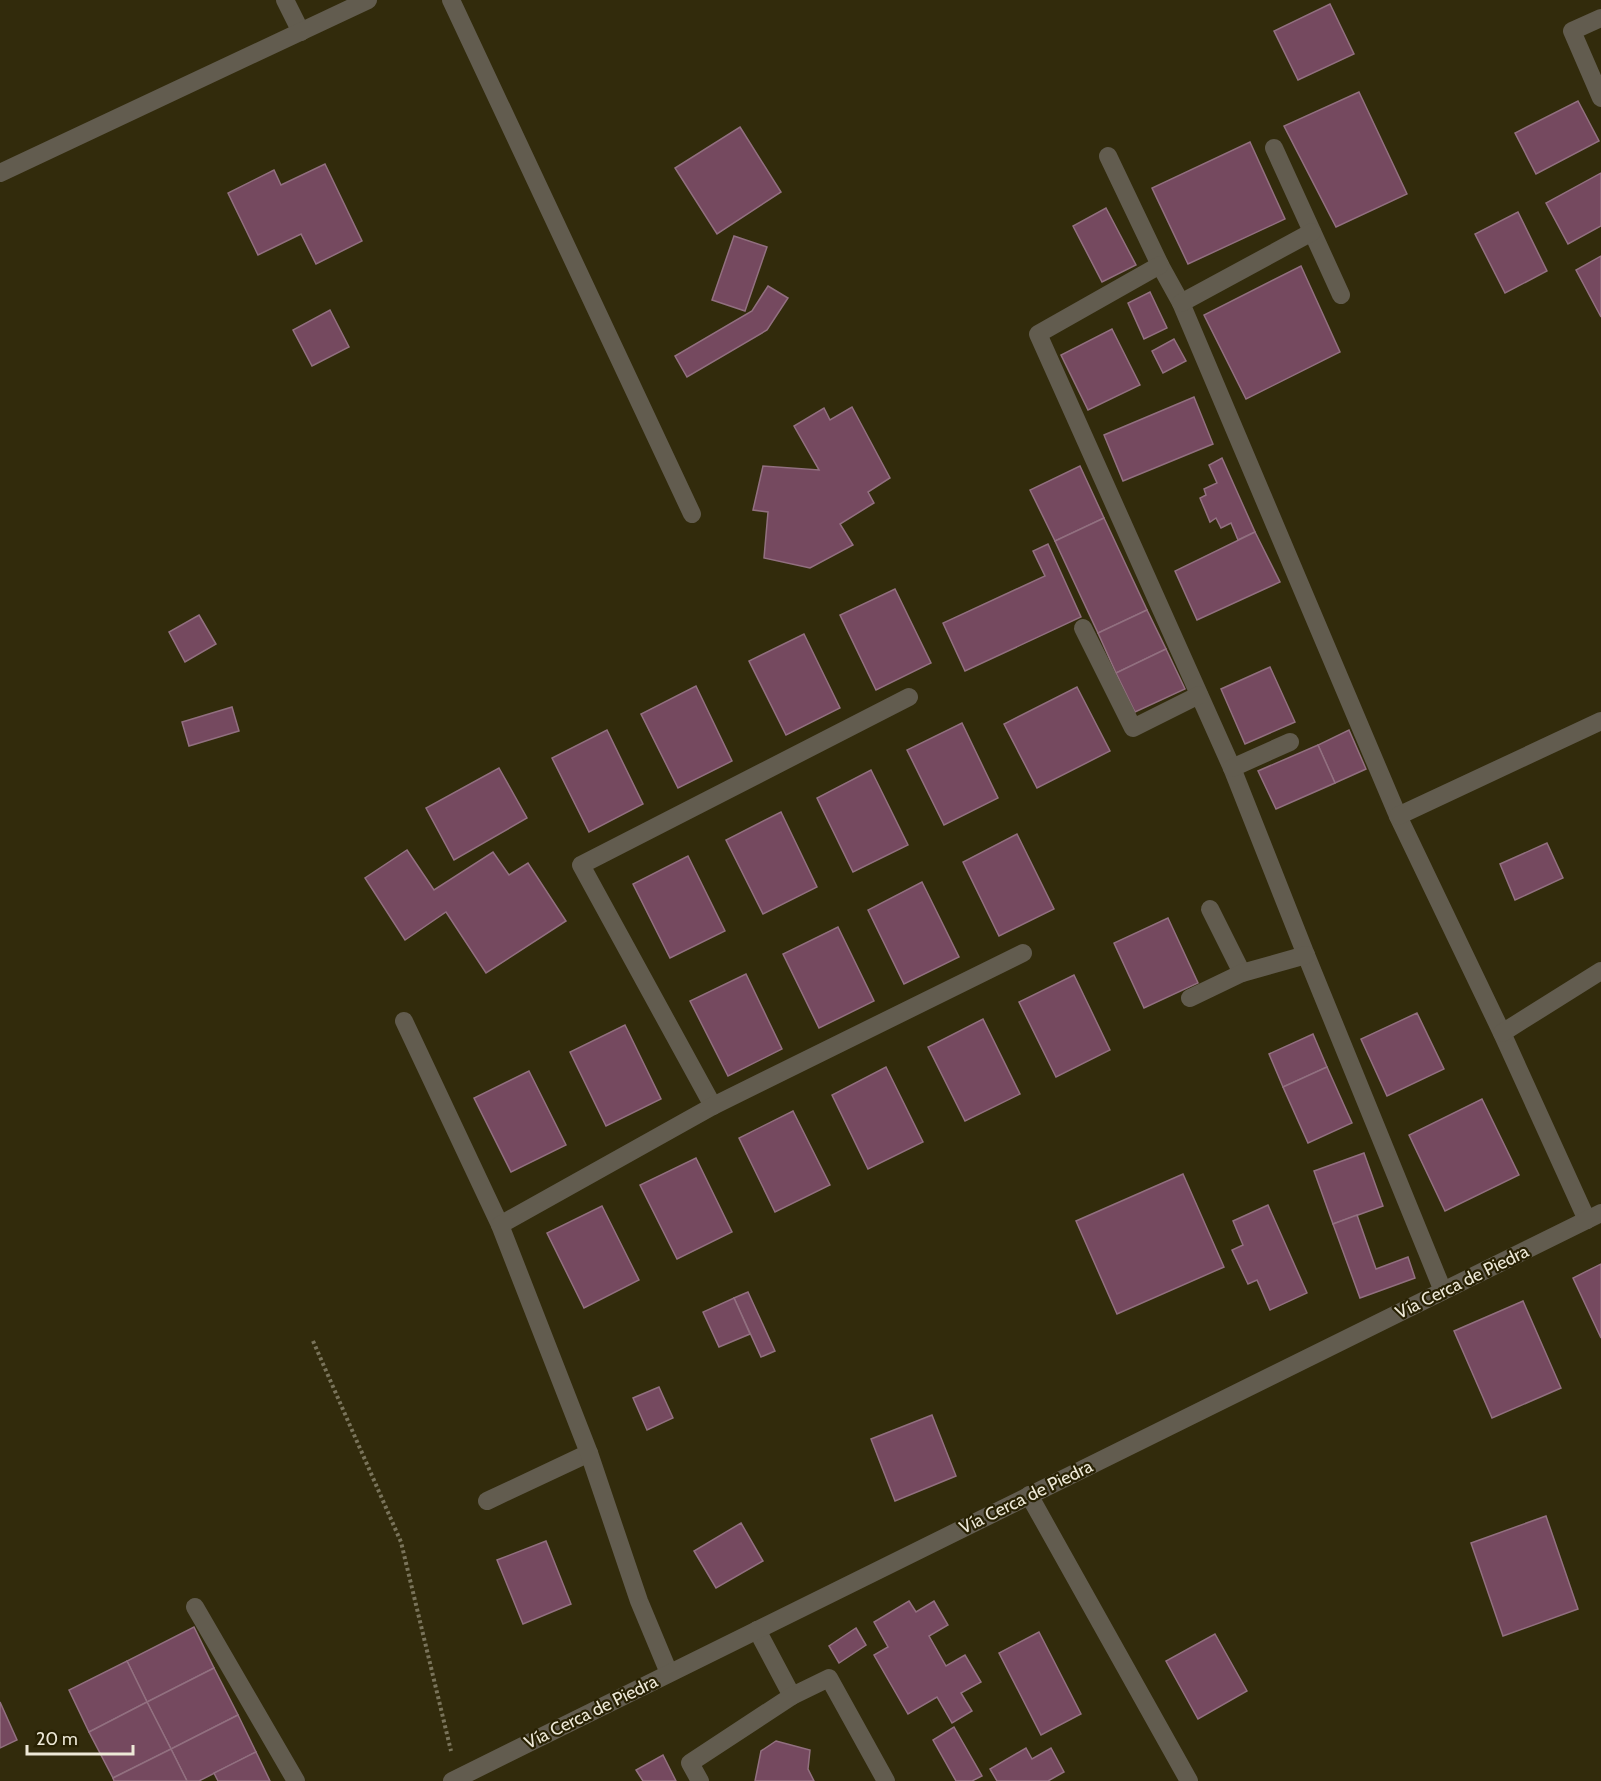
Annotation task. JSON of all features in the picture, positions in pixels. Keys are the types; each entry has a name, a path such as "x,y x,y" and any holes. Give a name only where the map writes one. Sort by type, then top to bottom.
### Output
{"street":[{"path":"285,0 301,32"},
{"path":"0,173 368,0"},
{"path":"451,0 692,514"},
{"path":"1601,18 1572,31 1601,98"},
{"path":"1274,148 1341,295"},
{"path":"1108,156 1160,265 1181,303 1398,816 1502,1033 1594,1216"},
{"path":"1181,303 1312,232"},
{"path":"1160,265 1038,334 1232,768 1443,1291"},
{"path":"1083,628 1133,728 1199,695"},
{"path":"713,1106 581,866 909,697"},
{"path":"1398,816 1601,721"},
{"path":"1232,768 1290,742"},
{"path":"1210,909 1242,973"},
{"path":"500,1225 713,1106 1023,953"},
{"path":"1190,998 1242,973 1306,955"},
{"path":"1502,1033 1601,971"},
{"path":"404,1021 500,1225 589,1453 639,1601 669,1673"},
{"name":"Vía Cerca de Piedra","path":"454,1780 1594,1216"},
{"path":"487,1501 589,1453"},
{"path":"1029,1496 1190,1781"},
{"path":"195,1607 296,1781"},
{"path":"757,1630 792,1696"},
{"path":"700,1781 690,1763 792,1696 829,1678 886,1781"}],"path":[{"path":"313,1341 401,1542 454,1780"}],"building":[{"path":"1330,4 1354,54 1298,80 1274,31"},
{"path":"1359,92 1407,194 1336,227 1284,126"},
{"path":"1578,101 1599,141 1536,174 1515,133"},
{"path":"740,127 781,192 717,234 675,168"},
{"path":"1250,142 1285,219 1188,264 1152,188"},
{"path":"325,164 362,241 316,264 301,234 258,255 228,193 274,170 281,185"},
{"path":"1601,173 1601,226 1568,244 1546,203"},
{"path":"1106,208 1136,265 1102,282 1073,226"},
{"path":"1518,212 1547,271 1505,293 1475,234"},
{"path":"734,236 767,247 745,311 712,300"},
{"path":"1601,256 1601,317 1576,270"},
{"path":"1301,266 1340,352 1246,399 1204,315"},
{"path":"768,286 788,298 767,330 687,377 675,356 752,311"},
{"path":"1150,292 1167,328 1144,339 1128,303"},
{"path":"330,310 349,347 312,366 293,330"},
{"path":"1112,329 1140,385 1088,410 1061,355"},
{"path":"1174,339 1186,361 1163,373 1152,351"},
{"path":"1194,397 1213,444 1123,481 1104,435"},
{"path":"852,407 890,478 868,492 874,503 840,524 853,545 810,568 764,558 768,512 753,510 763,466 819,470 794,426 824,408 830,420"},
{"path":"1222,458 1255,532 1238,540 1231,523 1221,528 1216,518 1210,522 1200,498 1206,495 1204,489 1217,483 1209,465"},
{"path":"1080,466 1104,518 1055,541 1030,490"},
{"path":"1104,518 1147,610 1098,633 1055,541"},
{"path":"1255,532 1280,582 1197,620 1175,571"},
{"path":"1048,544 1081,617 965,671 943,623 1045,576 1033,551"},
{"path":"895,589 931,663 876,690 840,615"},
{"path":"1147,610 1166,649 1116,673 1098,633"},
{"path":"199,615 216,644 185,662 169,632"},
{"path":"804,634 840,708 786,735 749,661"},
{"path":"1166,649 1185,689 1135,712 1116,673"},
{"path":"1270,667 1295,722 1245,744 1221,689"},
{"path":"696,686 732,761 678,788 641,714"},
{"path":"1077,687 1110,751 1037,788 1004,724"},
{"path":"232,707 239,731 189,746 182,722"},
{"path":"962,723 998,798 944,825 907,750"},
{"path":"607,730 643,804 589,832 552,758"},
{"path":"1349,730 1366,769 1335,783 1318,745"},
{"path":"1318,745 1335,783 1276,809 1258,771"},
{"path":"499,768 527,818 454,860 426,808"},
{"path":"871,770 908,845 853,872 817,798"},
{"path":"781,812 817,887 763,914 726,840"},
{"path":"1017,834 1054,909 999,936 963,862"},
{"path":"1547,843 1563,878 1515,900 1500,864"},
{"path":"407,850 434,890 493,852 509,875 528,863 566,921 486,973 446,912 405,940 365,878"},
{"path":"688,856 725,931 670,958 633,884"},
{"path":"922,882 959,957 904,984 868,910"},
{"path":"1168,918 1198,983 1144,1008 1114,943"},
{"path":"838,927 874,1001 819,1028 783,954"},
{"path":"746,974 782,1049 728,1076 690,1001"},
{"path":"1074,975 1110,1050 1056,1077 1019,1002"},
{"path":"1417,1013 1444,1069 1387,1096 1361,1039"},
{"path":"983,1019 1020,1094 965,1121 928,1047"},
{"path":"625,1025 661,1099 606,1126 570,1052"},
{"path":"1313,1034 1327,1067 1283,1087 1269,1054"},
{"path":"886,1067 923,1142 868,1169 832,1095"},
{"path":"1327,1067 1352,1123 1308,1143 1283,1087"},
{"path":"529,1071 566,1145 511,1172 474,1098"},
{"path":"1482,1099 1519,1175 1445,1211 1409,1135"},
{"path":"793,1111 830,1185 775,1212 739,1138"},
{"path":"1364,1153 1383,1206 1333,1224 1314,1171"},
{"path":"696,1158 732,1232 677,1259 640,1185"},
{"path":"1183,1174 1224,1267 1117,1314 1076,1221"},
{"path":"1268,1205 1307,1293 1270,1310 1257,1280 1248,1284 1232,1250 1243,1245 1233,1221"},
{"path":"602,1206 639,1280 584,1308 547,1233"},
{"path":"1357,1215 1376,1269 1408,1257 1415,1278 1360,1298 1333,1224"},
{"path":"1601,1264 1601,1338 1573,1278"},
{"path":"748,1292 775,1351 761,1357 734,1298"},
{"path":"734,1298 750,1334 719,1347 703,1312"},
{"path":"1523,1301 1561,1388 1492,1418 1454,1331"},
{"path":"659,1387 673,1418 647,1430 633,1398"},
{"path":"932,1415 956,1476 895,1501 871,1439"},
{"path":"1546,1516 1578,1609 1503,1636 1471,1543"},
{"path":"741,1523 763,1561 716,1588 694,1551"},
{"path":"546,1541 571,1604 523,1624 497,1560"},
{"path":"909,1601 916,1612 934,1601 948,1625 929,1636 946,1666 965,1655 981,1682 961,1693 972,1711 952,1723 937,1697 908,1714 874,1655 888,1647 874,1622"},
{"path":"194,1627 214,1668 147,1702 127,1661"},
{"path":"856,1628 866,1645 839,1663 829,1646"},
{"path":"1039,1632 1081,1714 1041,1735 999,1653"},
{"path":"1215,1634 1247,1691 1198,1719 1166,1661"},
{"path":"127,1661 147,1702 89,1732 69,1690"},
{"path":"214,1668 238,1715 171,1749 147,1702"},
{"path":"0,1702 17,1740 0,1748"},
{"path":"147,1702 171,1749 113,1778 89,1732"},
{"path":"238,1715 256,1752 199,1781 187,1781 171,1749"},
{"path":"954,1727 982,1776 972,1781 956,1781 933,1740"},
{"path":"776,1741 810,1750 808,1769 814,1781 755,1781 761,1751"},
{"path":"1026,1748 1032,1759 1051,1748 1064,1772 1048,1781 997,1781 990,1769"},
{"path":"171,1749 187,1781 114,1781 113,1778"},
{"path":"256,1752 270,1781 218,1781 214,1773"},
{"path":"663,1755 676,1781 643,1781 636,1770"}]}
